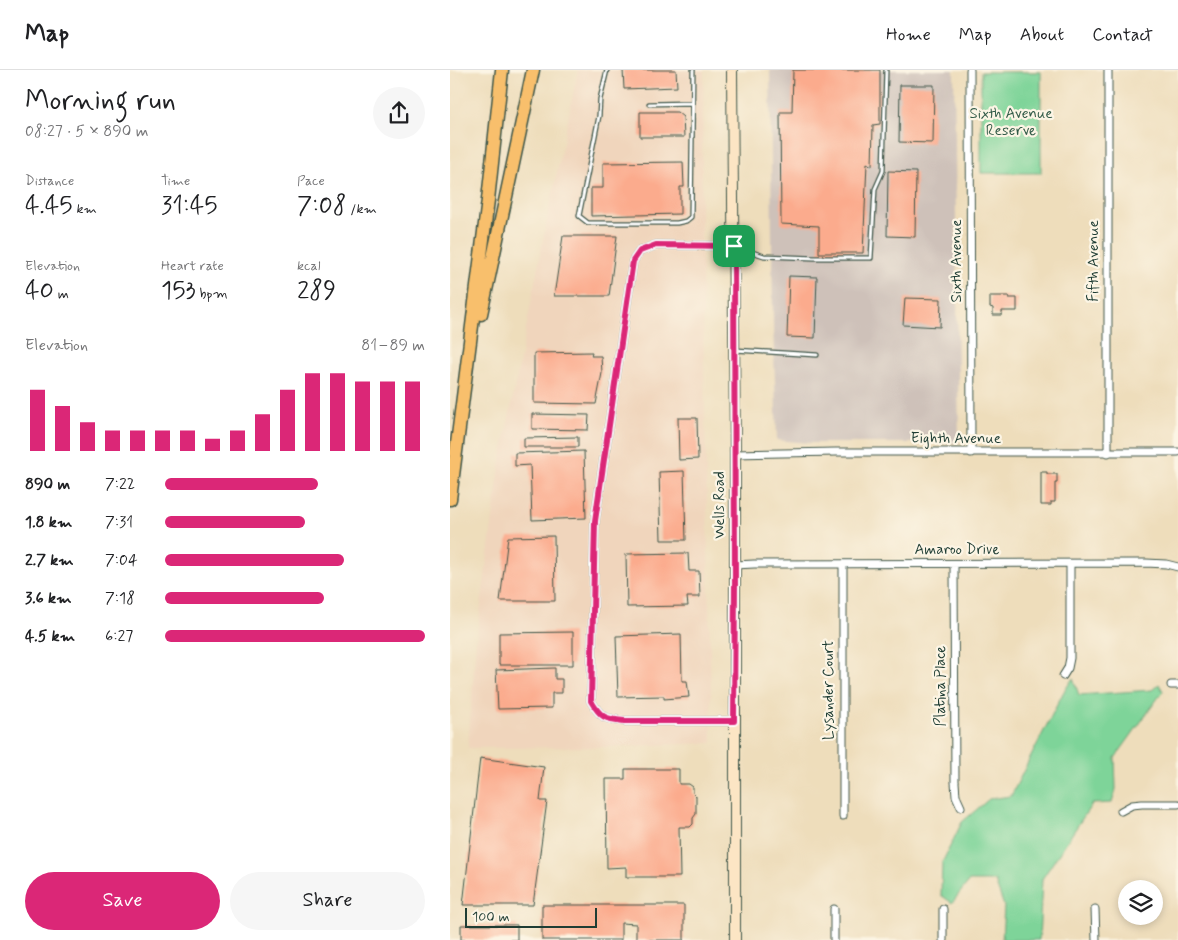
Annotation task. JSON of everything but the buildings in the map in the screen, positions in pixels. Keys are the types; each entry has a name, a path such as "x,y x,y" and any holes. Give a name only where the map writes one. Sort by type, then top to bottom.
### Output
{"highway":[{"path":"450,498 488,200 502,70"},
{"path":"463,398 533,70"}],"main road":[{"name":"Wells Road","path":"732,70 735,454 735,940"}],"street":[{"name":"Sixth Avenue","path":"970,70 971,453"},
{"name":"Fifth Avenue","path":"1108,70 1108,453"},
{"path":"734,246 656,245 640,251 633,261 595,521 591,701 599,714 609,719 624,721 734,721"},
{"name":"Eighth Avenue","path":"735,454 827,452 1178,452"},
{"name":"Amaroo Drive","path":"735,565 1146,563 1178,567"},
{"name":"Platina Place","path":"954,564 955,782 956,796 961,807"},
{"path":"1063,676 1068,668 1070,658 1070,564"},
{"name":"Lysander Court","path":"843,565 843,816"},
{"path":"1121,811 1132,805 1178,804"},
{"path":"834,909 834,940"},
{"path":"943,909 943,940"},
{"path":"1095,909 1096,940"}],"lane":[{"path":"607,70 579,216 588,223 677,223 686,221 691,217 693,70"},
{"path":"734,246 764,256 871,258 875,189 883,171 886,70"},
{"path":"649,104 692,103"},
{"path":"734,350 817,355"}],"shaded area":[{"path":"578,70 704,70 701,218 712,743 604,747 468,748 476,642 501,459"},
{"path":"770,70 954,70 959,443 808,443 777,440 773,323"}],"green space":[{"name":"Sixth Avenue Reserve","path":"981,72 1041,72 1041,173 981,173"},
{"path":"1073,678 1079,695 1152,690 1159,684 1163,691 1115,758 1116,789 1112,803 1092,804 1042,879 1039,940 1002,940 1004,906 995,881 969,881 952,903 941,895 942,863 962,822 989,799 1011,796 1063,693"}],"route":[{"path":"656,245 734,246 734,721 624,721 609,719 599,714 591,701 595,521 633,261 640,251 656,245"}]}
